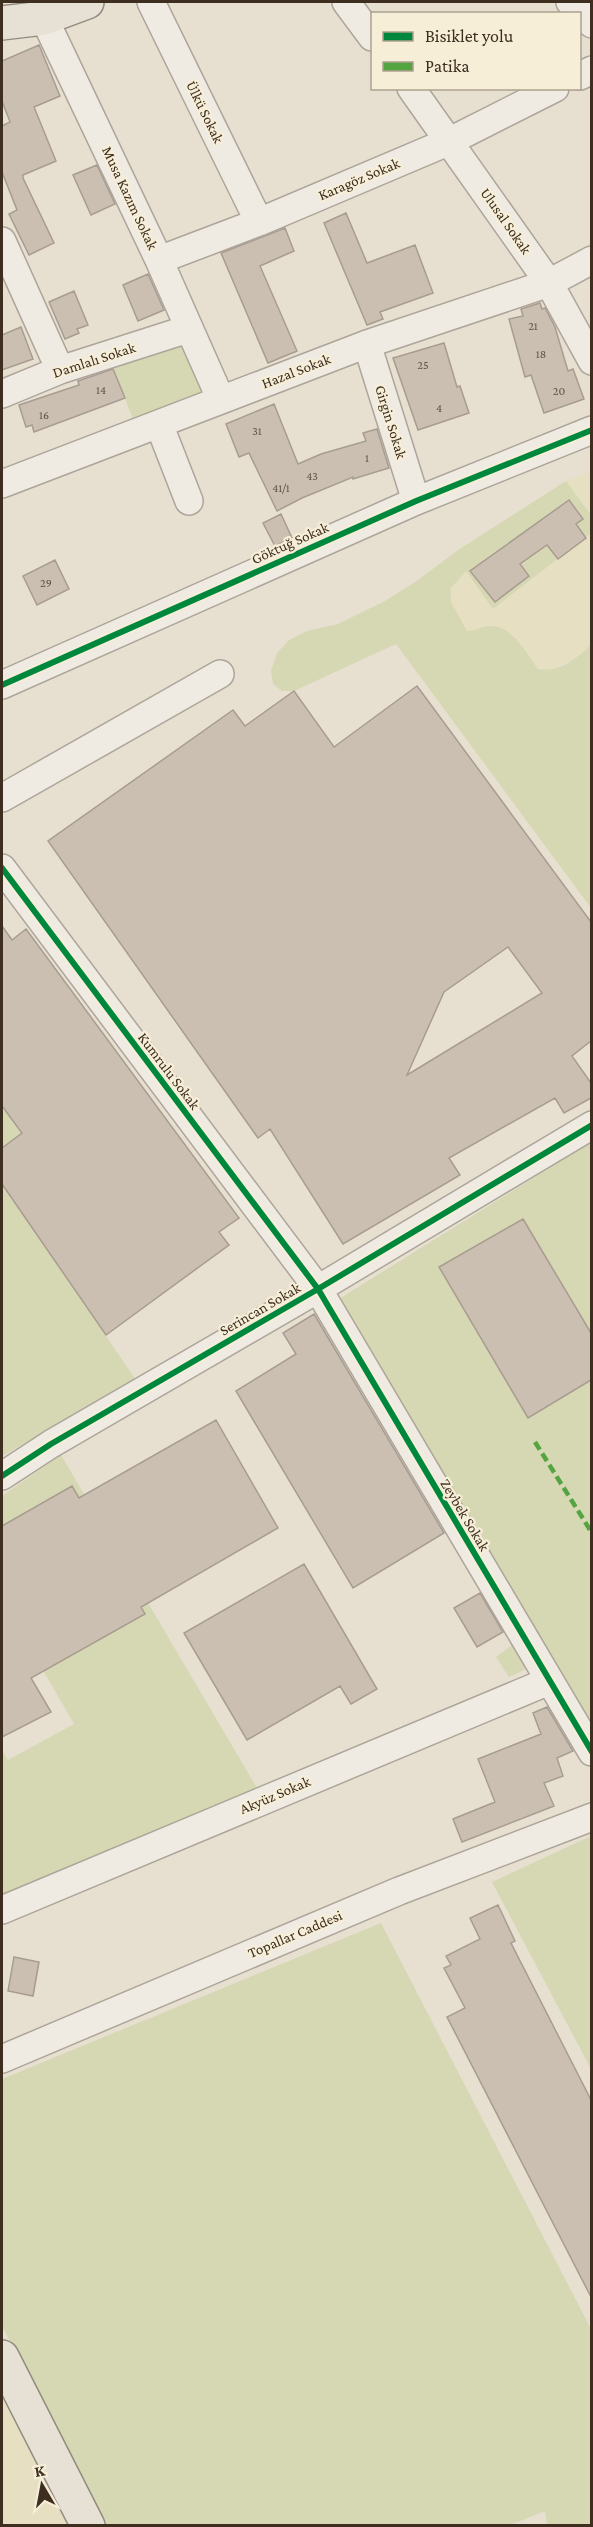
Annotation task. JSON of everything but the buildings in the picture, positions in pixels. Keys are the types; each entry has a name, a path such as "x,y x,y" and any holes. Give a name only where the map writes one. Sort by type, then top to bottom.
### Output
{"main road":[{"path":"2,4 43,7 87,2"},
{"path":"2,23 43,7"},
{"path":"2,2357 88,2526"}],"street":[{"name":"Ülkü Sokak","path":"151,2 259,222"},
{"path":"346,2 371,36"},
{"path":"2,36 43,7"},
{"name":"Musa Kazım Sokak","path":"43,7 221,400"},
{"name":"Ulusal Sokak","path":"412,90 549,283 591,361"},
{"name":"Karagöz Sokak","path":"159,260 259,222 450,141 551,90"},
{"path":"2,241 60,370"},
{"name":"Hazal Sokak","path":"2,484 367,344 549,283 591,260"},
{"name":"Damlalı Sokak","path":"2,394 60,370 188,329"},
{"name":"Girgin Sokak","path":"367,344 416,501"},
{"path":"159,424 189,501"},
{"name":"Göktuğ Sokak","path":"2,685 416,501 591,430"},
{"path":"2,798 220,674"},
{"name":"Kumrulu Sokak","path":"2,868 318,1289"},
{"name":"Serincan Sokak","path":"2,1476 51,1444 318,1289 591,1125"},
{"name":"Zeybek Sokak","path":"318,1289 591,1752"},
{"name":"Akyüz Sokak","path":"2,1910 549,1681"},
{"name":"Topallar Caddesi","path":"2,2059 399,1891 591,1817"}],"shaded area":[{"path":"591,472 591,515 566,481"},
{"path":"591,533 591,645 573,661 551,671 538,669 523,648 479,631 467,631 451,602 449,589 465,570 493,609"},
{"path":"2,2395 69,2525 2,2525"}],"green space":[{"path":"181,341 203,392 191,400 133,419 111,363"},
{"path":"566,481 591,515 591,533 493,609 466,571 450,589 451,602 467,631 490,626 505,630 524,649 538,669 560,667 573,660 591,645 591,908 396,644 294,691 282,691 273,684 271,671 277,653 289,640 307,631 338,624 385,601 458,550"},
{"path":"5,1110 22,1133 2,1148 2,1113"},
{"path":"591,1142 591,1720 558,1674 535,1665 509,1677 496,1657 511,1646 506,1631 318,1312"},
{"path":"2,1184 136,1380 2,1456"},
{"path":"61,1455 257,1788 255,1795 2,1899 2,1750 8,1760 74,1724 2,1599 2,1577 52,1666 145,1614 72,1486 2,1526 2,1496"},
{"path":"591,1836 591,2069 492,1882"},
{"path":"381,1923 591,2329 591,2525 547,2525 545,2511 508,2526 106,2525 2,2326 2,2079"}],"marked path":[{"path":"535,1442 592,1533"}],"cycle path":[{"path":"2,685 416,501 592,430"},
{"path":"2,868 318,1289 592,1752"},
{"path":"2,1476 51,1444 318,1289 592,1125"}]}
